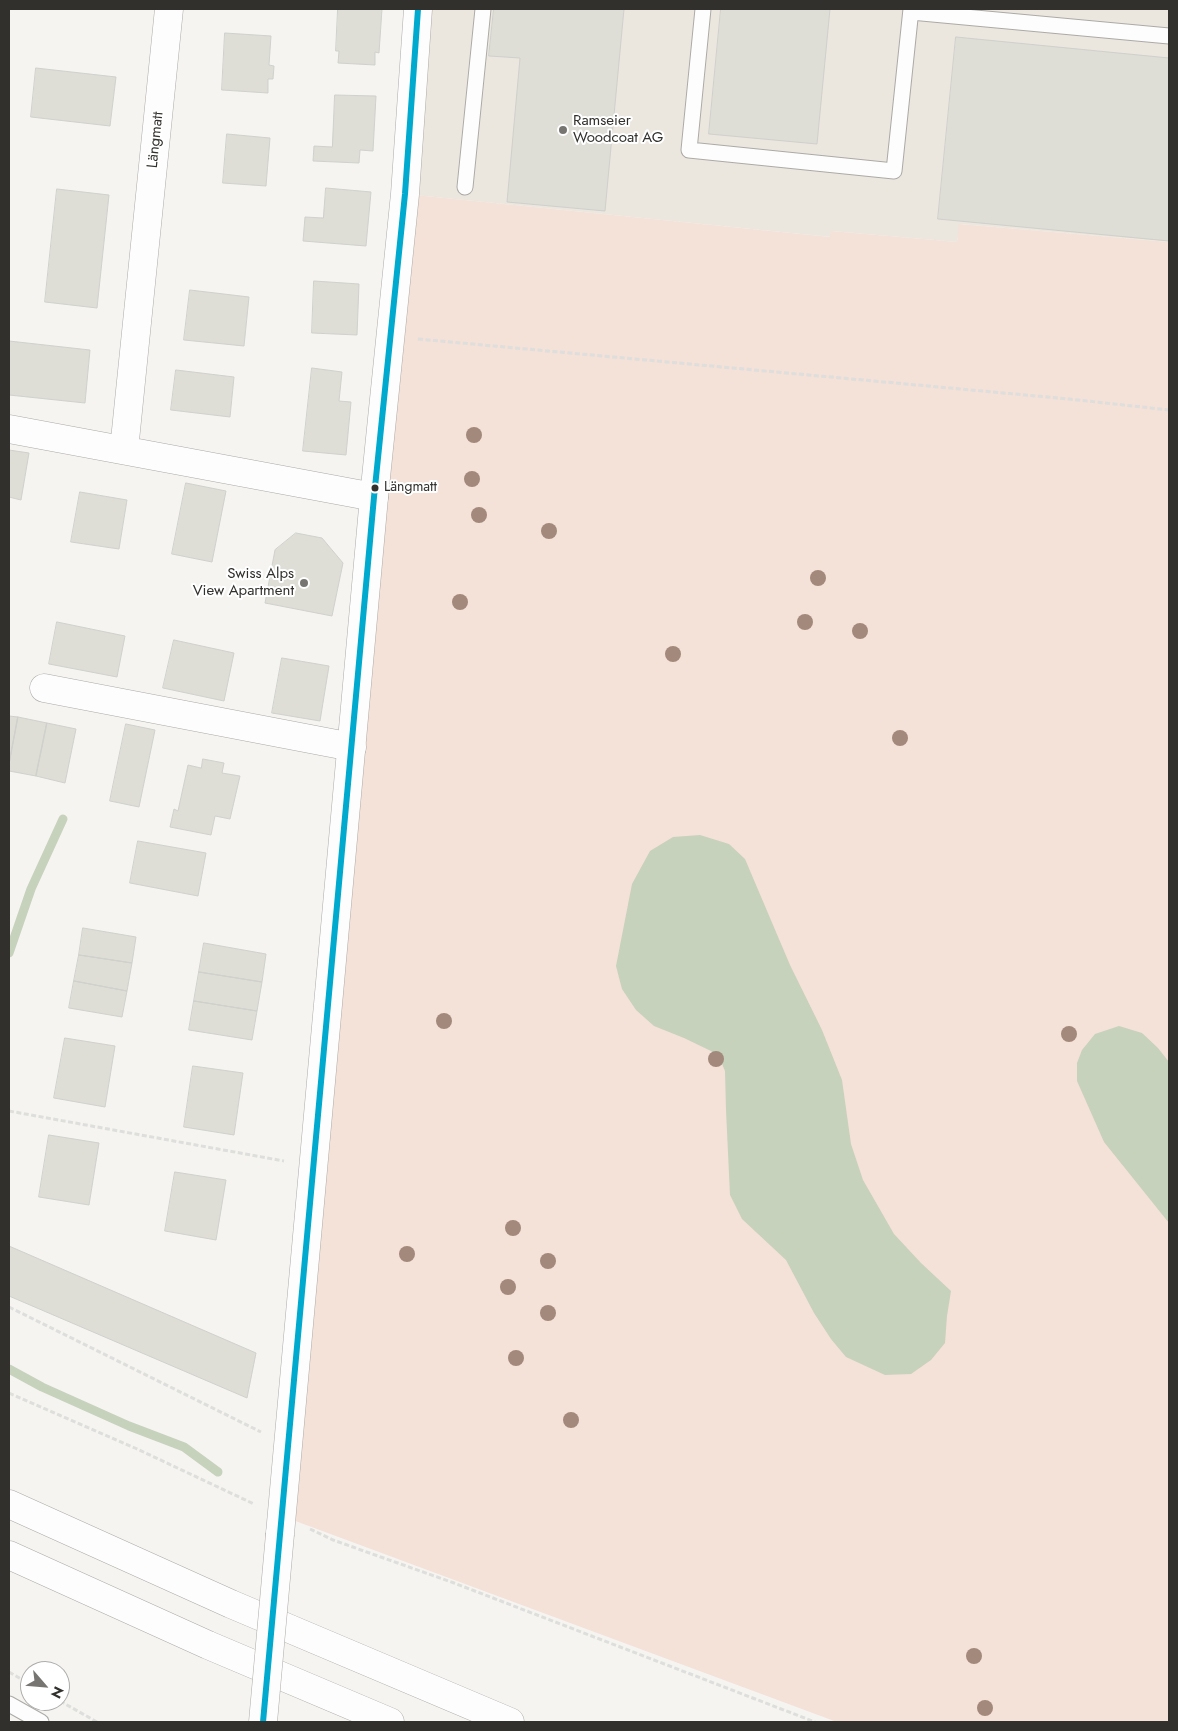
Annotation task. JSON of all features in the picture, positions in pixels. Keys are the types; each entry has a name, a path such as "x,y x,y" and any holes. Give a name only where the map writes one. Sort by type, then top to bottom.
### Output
{"main road":[{"name":"Längmatt","path":"124,450 169,9"},
{"path":"262,1722 374,497 405,194 418,9"},
{"path":"9,430 374,497"},
{"path":"44,688 352,746"},
{"path":"9,1504 231,1604 510,1722"},
{"path":"9,1555 208,1645 390,1722"}],"lane":[{"path":"465,187 483,9"},
{"path":"703,9 689,150 894,171 911,10 1169,36"},
{"path":"9,1704 41,1722"}],"path":[{"path":"390,337 1069,399 1169,410"},
{"path":"9,1112 314,1166"},
{"path":"9,1307 288,1445"},
{"path":"9,1393 126,1444 244,1500 281,1525 333,1540 454,1582 815,1722"},
{"path":"9,1672 20,1678"},
{"path":"70,1707 97,1722"}],"shaded area":[{"path":"418,9 1169,9 1169,242 960,224 957,242 832,231 831,237 405,194"},
{"path":"405,194 830,237 831,231 957,242 959,224 1169,242 1169,1722 837,1722 282,1516"},
{"path":"700,835 729,844 745,859 790,965 822,1030 842,1080 851,1144 863,1180 894,1234 951,1291 945,1343 931,1360 911,1374 885,1375 846,1357 831,1339 814,1313 786,1260 742,1219 730,1195 725,1071 720,1059 711,1051 654,1026 636,1010 622,989 616,966 632,884 650,851 673,837"},
{"path":"1119,1026 1142,1033 1169,1062 1169,1223 1104,1142 1077,1081 1077,1063 1082,1050 1095,1034"}],"building":[{"path":"338,9 382,9 379,53 375,52 375,65 338,63 339,51 336,51"},
{"name":"Ramseier Woodcoat AG","path":"494,9 624,9 605,211 507,202 520,58 489,56"},
{"path":"721,9 830,9 817,144 709,134"},
{"path":"225,33 271,36 269,65 274,66 273,79 268,79 268,93 222,90"},
{"path":"956,37 1169,58 1169,241 938,219"},
{"path":"36,68 116,77 110,126 31,117"},
{"path":"335,95 376,96 373,151 360,150 359,163 313,161 314,146 332,147"},
{"path":"227,134 270,138 266,186 223,183"},
{"path":"326,188 371,192 366,246 303,241 305,217 323,218"},
{"path":"57,189 109,195 97,308 45,302"},
{"path":"314,281 359,284 357,335 312,333"},
{"path":"190,290 249,297 244,346 184,340"},
{"path":"9,341 90,350 85,403 9,395"},
{"path":"312,368 342,372 339,401 351,402 346,455 303,451"},
{"path":"176,370 234,377 230,417 171,410"},
{"path":"9,450 29,453 21,500 9,497"},
{"path":"186,483 226,491 212,562 172,554"},
{"path":"80,492 127,500 119,549 71,542"},
{"name":"Swiss Alps View Apartment","path":"296,533 322,538 343,563 332,616 265,603 275,550"},
{"path":"57,622 125,636 117,677 49,664"},
{"path":"174,640 234,653 224,701 163,688"},
{"path":"282,658 329,666 320,721 272,713"},
{"path":"9,716 18,717 9,764"},
{"path":"18,717 47,723 36,776 9,771"},
{"path":"47,723 76,729 65,783 36,776"},
{"path":"126,724 155,730 139,807 110,801"},
{"path":"203,759 224,763 222,773 240,776 230,819 215,816 211,835 170,827 174,809 178,811 188,765 201,768"},
{"path":"138,841 206,853 198,896 130,883"},
{"path":"83,928 136,937 132,963 79,955"},
{"path":"204,943 266,954 262,982 199,972"},
{"path":"79,955 132,963 127,991 74,981"},
{"path":"199,972 262,982 257,1011 194,1001"},
{"path":"74,981 127,991 122,1017 69,1008"},
{"path":"194,1001 257,1011 252,1040 189,1030"},
{"path":"65,1038 115,1046 105,1107 54,1098"},
{"path":"193,1066 243,1073 234,1135 184,1127"},
{"path":"49,1135 99,1143 89,1205 39,1197"},
{"path":"175,1172 226,1180 216,1240 165,1231"},
{"path":"9,1246 256,1353 247,1398 9,1296"}],"waterway":[{"path":"9,953 31,889 63,819"},
{"path":"9,1369 42,1387 129,1426 184,1447 218,1472"}],"transit line":[{"path":"263,1722 374,497 405,194 418,9"}],"place":[{"name":"Ramseier Woodcoat AG","path":"563,130"},
{"name":"Längmatt","path":"375,488"},
{"name":"Swiss Alps View Apartment","path":"304,583"}]}
